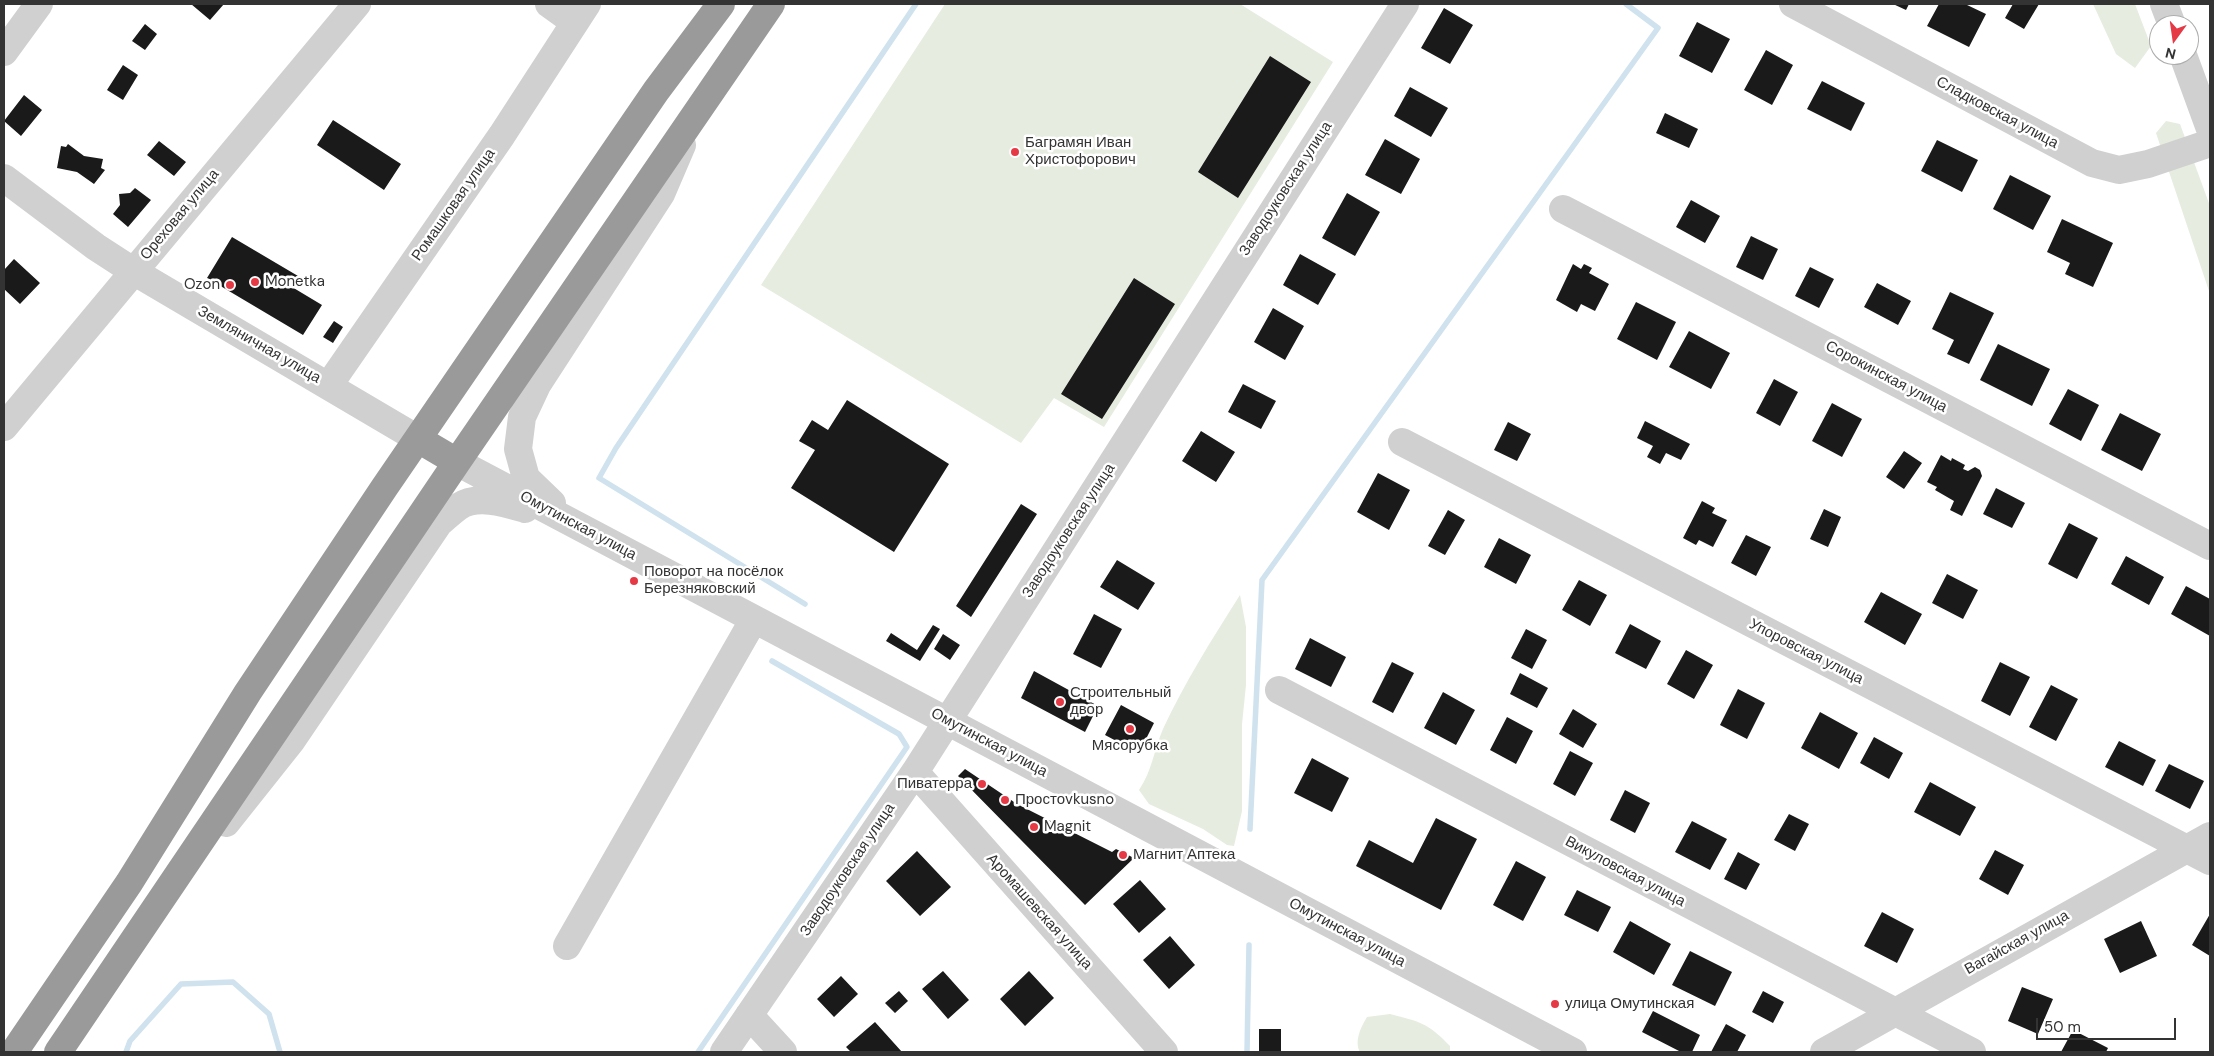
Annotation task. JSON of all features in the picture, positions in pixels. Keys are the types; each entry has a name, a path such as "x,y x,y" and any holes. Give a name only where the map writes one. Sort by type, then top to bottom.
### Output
{"highway":[{"path":"14,1052 129,883 248,692 418,440 656,90 721,4"},
{"path":"58,1052 158,908 457,462 771,4"},
{"path":"418,440 457,462"}],"street":[{"path":"4,52 39,4"},
{"name":"Ореховая улица","path":"4,427 357,4"},
{"name":"Ромашковая улица","path":"329,385 502,135 581,13 549,4"},
{"name":"Заводоуковская улица","path":"724,1052 915,772 1405,4"},
{"name":"Сладковская улица","path":"1793,4 2092,163 2119,170 2148,164 2210,143"},
{"path":"2187,65 2210,129"},
{"path":"571,522 526,478 518,449 522,417 537,385 661,194 694,114"},
{"name":"Земляничная улица","path":"4,178 96,247 133,271 329,385 418,440"},
{"name":"Сорокинская улица","path":"1563,209 2210,546"},
{"name":"Упоровская улица","path":"1402,442 2210,861"},
{"name":"Омутинская улица","path":"457,462 1573,1052"},
{"path":"158,908 292,740 439,523 460,506 483,500 507,503 571,522"},
{"path":"567,946 754,619"},
{"name":"Викуловская улица","path":"1279,690 1972,1052"},
{"name":"Аромашевская улица","path":"915,772 1164,1052"},
{"name":"Вагайская улица","path":"1824,1052 2210,836"},
{"path":"749,1016 783,1052"}],"shaded area":[{"path":"945,4 1240,4 1333,62 1104,427 1054,398 1021,443 761,285"},
{"path":"2093,4 2135,4 2149,41 2149,49 2135,68 2116,54"},
{"path":"2166,121 2180,124 2210,206 2210,294 2156,133"},
{"path":"1240,595 1246,627 1246,685 1242,724 1242,811 1234,846 1227,845 1203,829 1149,804 1139,790 1147,775 1163,729 1180,694"},
{"path":"1390,1014 1430,1028 1450,1046 1450,1052 1360,1052 1358,1039 1367,1017"}],"building":[{"path":"191,4 224,4 210,20"},
{"path":"1893,4 1909,4 1906,10"},
{"path":"1939,4 1965,4 1986,14 1969,47 1927,26"},
{"path":"2013,4 2039,4 2024,29 2005,18"},
{"path":"1444,8 1473,25 1450,64 1421,48"},
{"path":"1697,22 1730,39 1712,73 1679,56"},
{"path":"145,24 157,34 145,50 132,41"},
{"path":"1766,50 1793,65 1772,105 1744,90"},
{"path":"1270,56 1311,82 1238,198 1198,172"},
{"path":"123,65 138,75 123,100 107,90"},
{"path":"1822,81 1865,103 1851,131 1807,109"},
{"path":"1410,87 1448,108 1431,137 1394,116"},
{"path":"24,95 42,110 21,136 4,121"},
{"path":"1665,113 1698,129 1689,148 1656,133"},
{"path":"333,120 401,164 384,190 317,145"},
{"path":"1385,139 1420,159 1401,194 1365,175"},
{"path":"1937,140 1978,160 1962,192 1921,171"},
{"path":"159,141 186,162 174,176 147,155"},
{"path":"68,144 84,156 103,159 101,168 105,170 94,184 77,172 57,168 61,146 66,147"},
{"path":"2010,175 2051,196 2033,230 1993,209"},
{"path":"135,188 151,200 128,227 113,214 120,205 119,194 130,193"},
{"path":"1347,193 1380,212 1355,256 1322,238"},
{"path":"1691,200 1720,216 1705,243 1676,227"},
{"path":"2062,219 2113,243 2093,287 2065,274 2070,263 2047,252"},
{"path":"1751,236 1778,249 1763,280 1736,267"},
{"name":"Monetka","path":"232,237 298,276 292,287 322,305 303,335 207,278"},
{"path":"1300,254 1336,274 1318,305 1283,285"},
{"path":"14,259 40,283 20,304 4,289 4,270"},
{"path":"1573,264 1581,269 1584,264 1592,268 1589,273 1609,284 1595,311 1581,304 1577,312 1556,300"},
{"path":"1810,267 1834,279 1819,308 1795,296"},
{"path":"1134,278 1175,304 1102,419 1061,394"},
{"path":"1877,283 1911,301 1898,325 1864,307"},
{"path":"1950,292 1994,313 1969,364 1947,354 1954,340 1932,329"},
{"path":"1636,302 1676,322 1657,360 1617,339"},
{"path":"1273,308 1304,326 1285,360 1254,342"},
{"path":"334,321 343,327 333,343 323,337"},
{"path":"1689,331 1730,353 1711,389 1669,367"},
{"path":"1998,344 2050,369 2032,406 1980,380"},
{"path":"1774,379 1798,392 1780,426 1756,413"},
{"path":"1243,384 1276,401 1261,429 1228,412"},
{"path":"2068,389 2099,405 2081,441 2049,424"},
{"path":"847,400 949,464 894,552 791,488 815,450 799,441 812,420 828,430"},
{"path":"1832,403 1862,419 1842,457 1812,441"},
{"path":"2120,413 2161,434 2142,471 2101,450"},
{"path":"1645,421 1690,444 1681,460 1666,453 1660,464 1647,457 1653,446 1637,438"},
{"path":"1508,422 1531,434 1517,461 1494,450"},
{"path":"1201,431 1235,452 1216,482 1182,461"},
{"path":"1904,451 1922,463 1904,489 1886,477"},
{"path":"1941,455 1951,461 1952,458 1965,465 1963,469 1968,471 1975,467 1980,470 1982,476 1962,516 1950,510 1954,501 1935,490 1937,487 1927,482"},
{"path":"1378,473 1410,490 1389,530 1357,512"},
{"path":"1996,488 2025,503 2012,528 1983,514"},
{"path":"1702,501 1715,508 1712,513 1727,520 1713,547 1699,540 1696,545 1683,538"},
{"path":"1021,504 1037,514 971,617 956,606"},
{"path":"1824,509 1841,517 1828,547 1810,539"},
{"path":"1448,510 1465,520 1445,555 1428,546"},
{"path":"2069,523 2098,538 2077,579 2048,564"},
{"path":"1746,535 1771,547 1756,576 1731,563"},
{"path":"1499,538 1531,555 1516,584 1484,567"},
{"path":"2126,556 2164,577 2149,605 2111,584"},
{"path":"1117,560 1155,583 1138,610 1100,587"},
{"path":"1947,574 1978,590 1963,619 1932,603"},
{"path":"1579,580 1607,595 1590,626 1562,610"},
{"path":"2186,586 2210,599 2210,636 2171,614"},
{"path":"1881,592 1922,614 1905,645 1864,622"},
{"path":"1094,614 1122,629 1101,668 1073,654"},
{"path":"1630,624 1661,641 1646,669 1615,653"},
{"path":"933,625 940,629 920,661 886,641 891,633 917,650"},
{"path":"1526,629 1547,640 1532,669 1511,658"},
{"path":"943,634 960,645 950,660 934,649"},
{"path":"1310,638 1346,657 1331,687 1295,669"},
{"path":"1686,650 1713,665 1694,699 1667,684"},
{"path":"1392,662 1414,673 1393,713 1372,702"},
{"path":"2000,662 2030,677 2010,716 1981,701"},
{"name":"Строительный двор","path":"1034,671 1098,706 1085,732 1021,698"},
{"path":"1520,673 1548,688 1537,708 1510,694"},
{"path":"2051,685 2078,699 2056,741 2029,727"},
{"path":"1738,689 1765,703 1747,739 1720,725"},
{"path":"1443,692 1475,710 1456,745 1424,728"},
{"name":"Мясорубка","path":"1121,705 1154,723 1139,753 1105,735"},
{"path":"1573,709 1597,724 1583,748 1559,734"},
{"path":"1820,712 1858,733 1839,769 1801,748"},
{"path":"1507,717 1533,731 1516,764 1490,750"},
{"path":"1874,737 1903,753 1889,779 1860,763"},
{"path":"2119,741 2156,760 2143,786 2105,767"},
{"path":"1570,751 1593,763 1575,796 1553,784"},
{"path":"1312,758 1349,778 1332,812 1294,793"},
{"path":"2169,764 2204,781 2190,809 2155,791"},
{"name":"Magnit","path":"965,769 1017,804 1112,852 1116,849 1134,858 1085,905 958,776"},
{"path":"1930,782 1976,807 1960,836 1914,812"},
{"path":"1625,790 1650,803 1635,833 1610,820"},
{"path":"1789,814 1809,824 1795,851 1774,840"},
{"path":"1436,818 1477,839 1441,910 1356,866 1369,840 1413,863"},
{"path":"1692,821 1727,839 1710,870 1675,852"},
{"path":"1995,850 2024,865 2008,895 1979,879"},
{"path":"917,851 951,887 920,916 886,881"},
{"path":"1738,852 1760,864 1746,890 1724,879"},
{"path":"1516,861 1546,877 1523,921 1493,905"},
{"path":"1140,880 1166,909 1139,933 1113,904"},
{"path":"1577,890 1611,907 1598,932 1564,915"},
{"path":"1882,912 1914,929 1897,963 1864,946"},
{"path":"2210,914 2210,956 2192,945"},
{"path":"1630,921 1671,944 1654,975 1613,952"},
{"path":"2141,921 2157,956 2120,973 2104,939"},
{"path":"1170,936 1195,965 1169,989 1143,960"},
{"path":"1690,951 1732,972 1715,1006 1672,985"},
{"path":"943,971 969,1000 948,1019 922,989"},
{"path":"1029,971 1054,998 1025,1026 1000,999"},
{"path":"841,976 858,994 834,1017 817,999"},
{"path":"2022,987 2053,999 2038,1034 2008,1021"},
{"path":"899,991 908,1001 895,1013 885,1003"},
{"path":"1763,991 1784,1002 1773,1023 1752,1012"},
{"path":"1653,1011 1700,1035 1692,1052 1681,1052 1642,1032"},
{"path":"875,1022 902,1052 851,1052 846,1047"},
{"path":"1726,1024 1746,1035 1737,1052 1711,1052"},
{"path":"1259,1029 1281,1029 1281,1052 1259,1052"},
{"path":"2073,1030 2108,1048 2106,1052 2061,1052"}],"waterway":[{"path":"805,604 599,478 616,448 916,4"},
{"path":"1250,829 1262,580 1658,28 1626,4"},
{"path":"698,1052 907,747 899,734 772,661"},
{"path":"1247,1052 1249,945"},
{"path":"126,1052 130,1041 181,984 233,982 269,1014 280,1052"}],"place":[{"name":"Баграмян Иван Христофорович","path":"1015,152"},
{"name":"Monetka","path":"255,282"},
{"name":"Ozon","path":"230,285"},
{"name":"Поворот на посёлок Березняковский","path":"634,581"},
{"name":"Строительный двор","path":"1060,702"},
{"name":"Мясорубка","path":"1130,729"},
{"name":"Пиватерра","path":"982,784"},
{"name":"Простоvkusno","path":"1005,800"},
{"name":"Magnit","path":"1034,827"},
{"name":"Магнит Аптека","path":"1123,855"},
{"name":"улица Омутинская","path":"1555,1004"}]}
